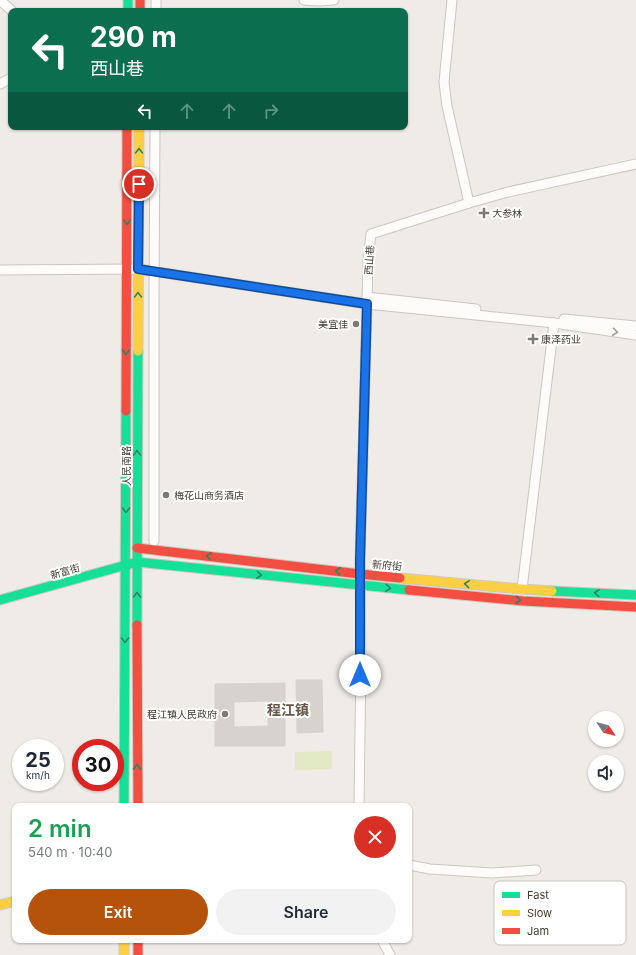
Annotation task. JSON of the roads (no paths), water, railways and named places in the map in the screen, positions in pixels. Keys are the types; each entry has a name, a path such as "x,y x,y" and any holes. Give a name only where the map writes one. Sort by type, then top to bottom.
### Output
{"main road":[{"name":"人民南路","path":"124,803 127,130"},
{"name":"人民南路","path":"138,803 137,548 139,130"},
{"name":"新府街","path":"137,548 360,574 522,589 636,595"},
{"name":"新富街","path":"0,600 137,562"},
{"path":"137,562 523,601 636,606"},
{"path":"0,905 12,902"},
{"path":"0,914 12,911"},
{"path":"124,943 124,955"},
{"path":"138,943 138,955"}],"street":[{"path":"304,0 334,0"},
{"path":"452,0 444,82 447,106 469,203"},
{"path":"1,1 9,8"},
{"path":"154,541 155,130"},
{"name":"西山巷","path":"367,300 368,261 371,234 508,192 636,164"},
{"path":"0,270 138,269 636,335"},
{"path":"367,300 636,326"},
{"path":"359,803 360,561 367,300"},
{"path":"522,589 554,323"},
{"path":"412,866 430,869 492,873 536,870"},
{"path":"384,943 390,955"}],"place":[{"name":"大参林","path":"484,213"},
{"name":"美宜佳","path":"356,324"},
{"name":"康泽药业","path":"533,339"},
{"name":"梅花山商务酒店","path":"166,495"},
{"name":"程江镇人民政府","path":"225,714"}],"district":[{"name":"程江镇","path":"288,710"}]}
